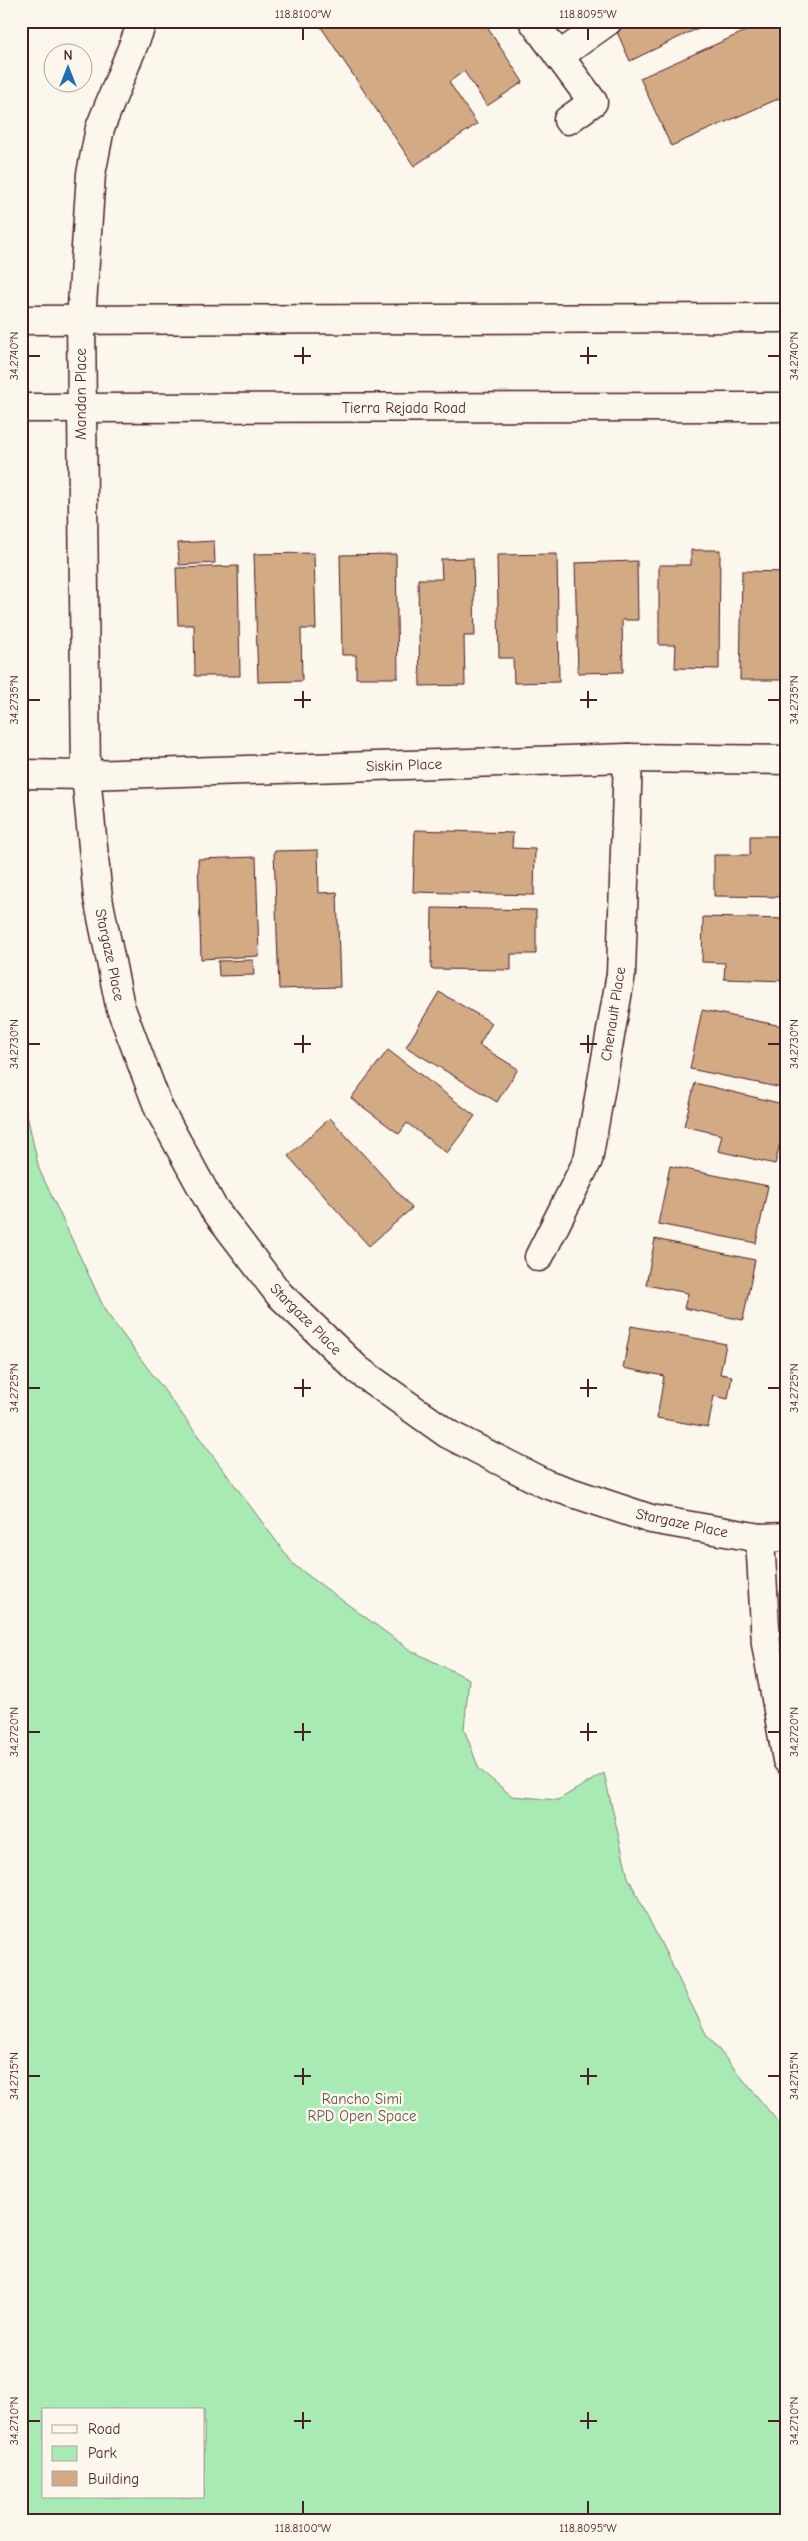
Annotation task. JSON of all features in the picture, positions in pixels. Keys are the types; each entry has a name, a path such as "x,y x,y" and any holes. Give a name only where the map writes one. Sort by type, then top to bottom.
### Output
{"street":[{"name":"Mandan Place","path":"86,775 81,320 91,174 100,128 143,21"},
{"path":"533,21 593,102 568,120"},
{"path":"559,56 608,21"},
{"path":"21,320 787,318"},
{"name":"Tierra Rejada Road","path":"21,408 787,407"},
{"name":"Siskin Place","path":"21,774 86,775 628,758 787,760"},
{"name":"Chenault Place","path":"539,1257 588,1160 590,1150 621,974 628,758"},
{"name":"Stargaze Place","path":"86,775 98,898 120,1006 159,1109 212,1206 279,1294 358,1370 373,1381 448,1434 538,1480 651,1519 760,1538 787,1537"},
{"path":"760,1538 766,1644 787,1760"}],"green space":[{"name":"Rancho Simi RPD Open Space","path":"21,1005 24,1005 24,1101 39,1169 106,1312 294,1565 410,1650 469,1679 464,1729 479,1769 512,1796 558,1800 604,1773 628,1877 706,2034 787,2133 787,2520 21,2520"}],"building":[{"path":"317,21 483,21 523,82 487,106 464,71 449,82 477,124 414,166"},
{"path":"612,21 713,21 630,61"},
{"path":"746,21 764,21 750,29"},
{"path":"768,21 787,21 787,95 671,146 640,78"},
{"path":"214,541 215,563 179,565 178,543"},
{"path":"691,550 720,550 719,669 675,668 676,645 659,645 659,565 691,565"},
{"path":"314,553 316,629 301,629 302,681 258,682 254,554"},
{"path":"396,554 398,678 356,678 356,655 342,655 340,555"},
{"path":"557,554 559,682 514,683 513,658 499,658 497,555"},
{"path":"473,558 475,636 464,636 465,685 420,686 418,579 442,579 441,559"},
{"path":"637,561 638,620 622,620 623,672 578,673 575,563"},
{"path":"238,566 240,676 195,676 194,625 178,625 176,568"},
{"path":"742,571 787,572 784,680 740,680"},
{"path":"415,830 513,833 512,848 535,849 534,895 413,892"},
{"path":"750,836 787,836 787,897 714,896 714,855 750,855"},
{"path":"318,850 319,893 337,892 340,987 279,989 274,851"},
{"path":"256,857 259,956 201,959 198,859"},
{"path":"432,908 536,910 536,954 511,954 511,970 431,969"},
{"path":"703,917 787,919 787,981 724,979 725,963 702,962"},
{"path":"253,960 254,975 219,976 218,961"},
{"path":"439,992 492,1023 479,1045 518,1069 497,1102 406,1047"},
{"path":"702,1010 787,1027 787,1089 690,1069"},
{"path":"388,1050 475,1116 447,1153 407,1123 399,1134 351,1098"},
{"path":"695,1083 787,1105 787,1114 775,1164 718,1151 722,1135 684,1126"},
{"path":"330,1118 412,1208 369,1246 288,1156"},
{"path":"670,1166 768,1186 756,1243 658,1224"},
{"path":"655,1239 755,1260 743,1320 684,1308 688,1293 646,1285"},
{"path":"631,1326 726,1344 720,1374 732,1376 728,1399 714,1396 708,1427 657,1418 664,1376 623,1368"}]}
